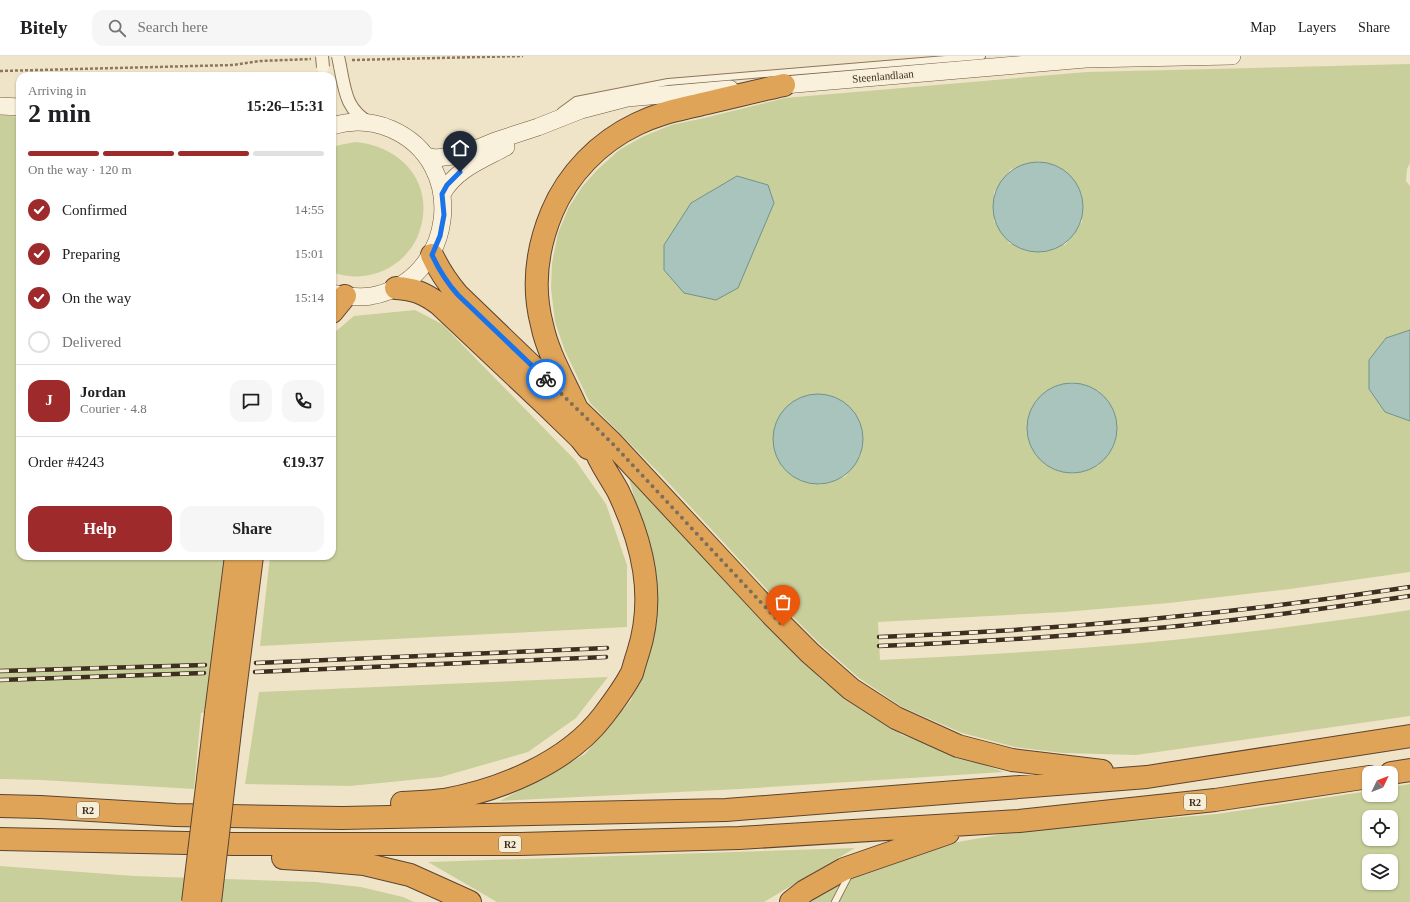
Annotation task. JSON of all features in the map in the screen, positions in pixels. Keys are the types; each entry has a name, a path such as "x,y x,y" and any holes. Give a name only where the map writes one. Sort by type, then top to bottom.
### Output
{"highway":[{"path":"175,815 442,800 479,792 513,780 545,764 576,744 601,718 615,700 632,673 642,642 647,608 646,572 638,542 627,511 617,488 601,462 552,356 542,325 536,289 538,260 545,229 557,200 570,178 587,160 611,139 636,124 667,112 784,84"},
{"path":"432,255 447,283 458,295 622,454 774,618 810,653 851,689 896,718 958,746 1012,760 1147,777"},
{"path":"396,288 410,289 419,292 439,304 580,438 601,462"},
{"path":"210,902 236,560"},
{"path":"193,902 251,560"},
{"name":"R2","path":"0,806 175,815 342,818 726,810 1147,777 1410,736"},
{"path":"1398,772 1410,770"},
{"name":"R2","path":"0,839 234,844 520,844 739,838 1019,821 1215,800 1362,777"},
{"path":"791,902 805,891 844,869 943,834 1019,821"},
{"path":"0,843 136,853 318,860 364,864 410,875 470,902"}],"main road":[{"name":"Steenlandlaan","path":"426,156 436,158 456,156 582,110 627,98 1086,59 1232,56"},
{"path":"0,106 16,107"},
{"path":"336,125 356,122 371,123 384,126 407,138 426,156 436,174 442,194 444,215 440,236 432,255 422,268 410,279 396,288 371,296 336,300"},
{"name":"Steenlandlaan","path":"442,194 447,185 464,169 506,147 538,127"}],"street":[{"path":"342,61 349,103 357,114 371,123"}],"lane":[{"path":"538,127 576,100 668,82 982,56"},
{"path":"835,902 854,866"}],"path":[{"path":"342,61 523,56"},
{"path":"0,71 233,65 281,60 322,65"}],"green space":[{"path":"1410,64 1410,163 1407,169 1406,181 1410,186 1410,330 1386,338 1369,360 1369,389 1385,412 1410,421 1410,572 1290,589 1169,603 1064,612 878,622 880,660 1136,644 1351,619 1410,610 1410,716 1136,755 1063,753 1015,747 962,733 902,707 859,678 819,643 784,608 662,476 590,403 565,351 555,322 551,288 552,263 558,233 569,207 582,187 597,170 619,150 642,137 671,125 785,98 1087,72","holes":["1039,161 1082,194 1082,222 1065,245 1010,244 994,221 994,192 1011,169","737,176 768,185 755,247 738,287 691,203","1072,382 1099,391 1115,443 1098,466 1071,474 1045,391","862,454 845,477 818,485"]},
{"path":"0,115 16,117 16,560 225,560 206,712 201,713 194,789 0,779"},
{"path":"356,142 374,146 390,152 403,162 413,174 420,187 423,203 422,220 414,244 405,256 394,265 381,272 369,275 347,276 336,273 336,146"},
{"path":"415,310 442,324 576,461 606,504 627,565 627,627 260,646 270,560 336,560 336,331 354,316"},
{"path":"629,479 823,681 902,735 1004,772 740,789 500,801 585,754 631,700 654,633 656,571"},
{"path":"608,677 576,718 528,752 441,777 350,786 245,784 259,692"},
{"path":"1410,784 1410,902 807,902 848,878 946,844 1021,831 1217,814 1362,792 1362,802 1398,802 1398,786"},
{"path":"855,848 764,902 497,902 428,862"},
{"path":"0,866 135,876 316,882 361,887 403,897 414,902 0,902"}],"water":[{"path":"1038,162 1055,166 1070,175 1079,190 1083,207 1079,224 1070,239 1055,248 1038,252 1021,248 1006,239 997,224 993,207 997,190 1006,175 1021,166"},
{"path":"737,176 768,185 774,203 738,288 716,300 684,293 664,270 664,245 691,203"},
{"path":"1410,330 1410,421 1385,412 1369,389 1369,360 1386,338"},
{"path":"1072,383 1081,384 1097,391 1109,403 1116,419 1116,437 1109,453 1097,465 1081,472 1072,473 1063,472 1047,465 1035,453 1028,437 1027,428 1028,419 1035,403 1047,391 1063,384"},
{"path":"818,394 835,398 850,407 859,422 863,439 859,456 850,471 835,480 818,484 801,480 786,471 777,456 773,439 777,422 786,407 801,398"}],"railway":[{"path":"879,637 1012,630 1145,620 1344,597 1410,587"},
{"path":"879,646 952,643 1169,627 1290,613 1410,596"},
{"path":"256,663 607,648"},
{"path":"255,672 606,657"},
{"path":"0,671 205,665"},
{"path":"0,680 204,673"}],"way so far":[{"path":"546,379 612,443 783,626"}],"route":[{"path":"460,172 447,185 442,194 444,215 440,236 432,255 447,283 458,295 546,379"}]}
